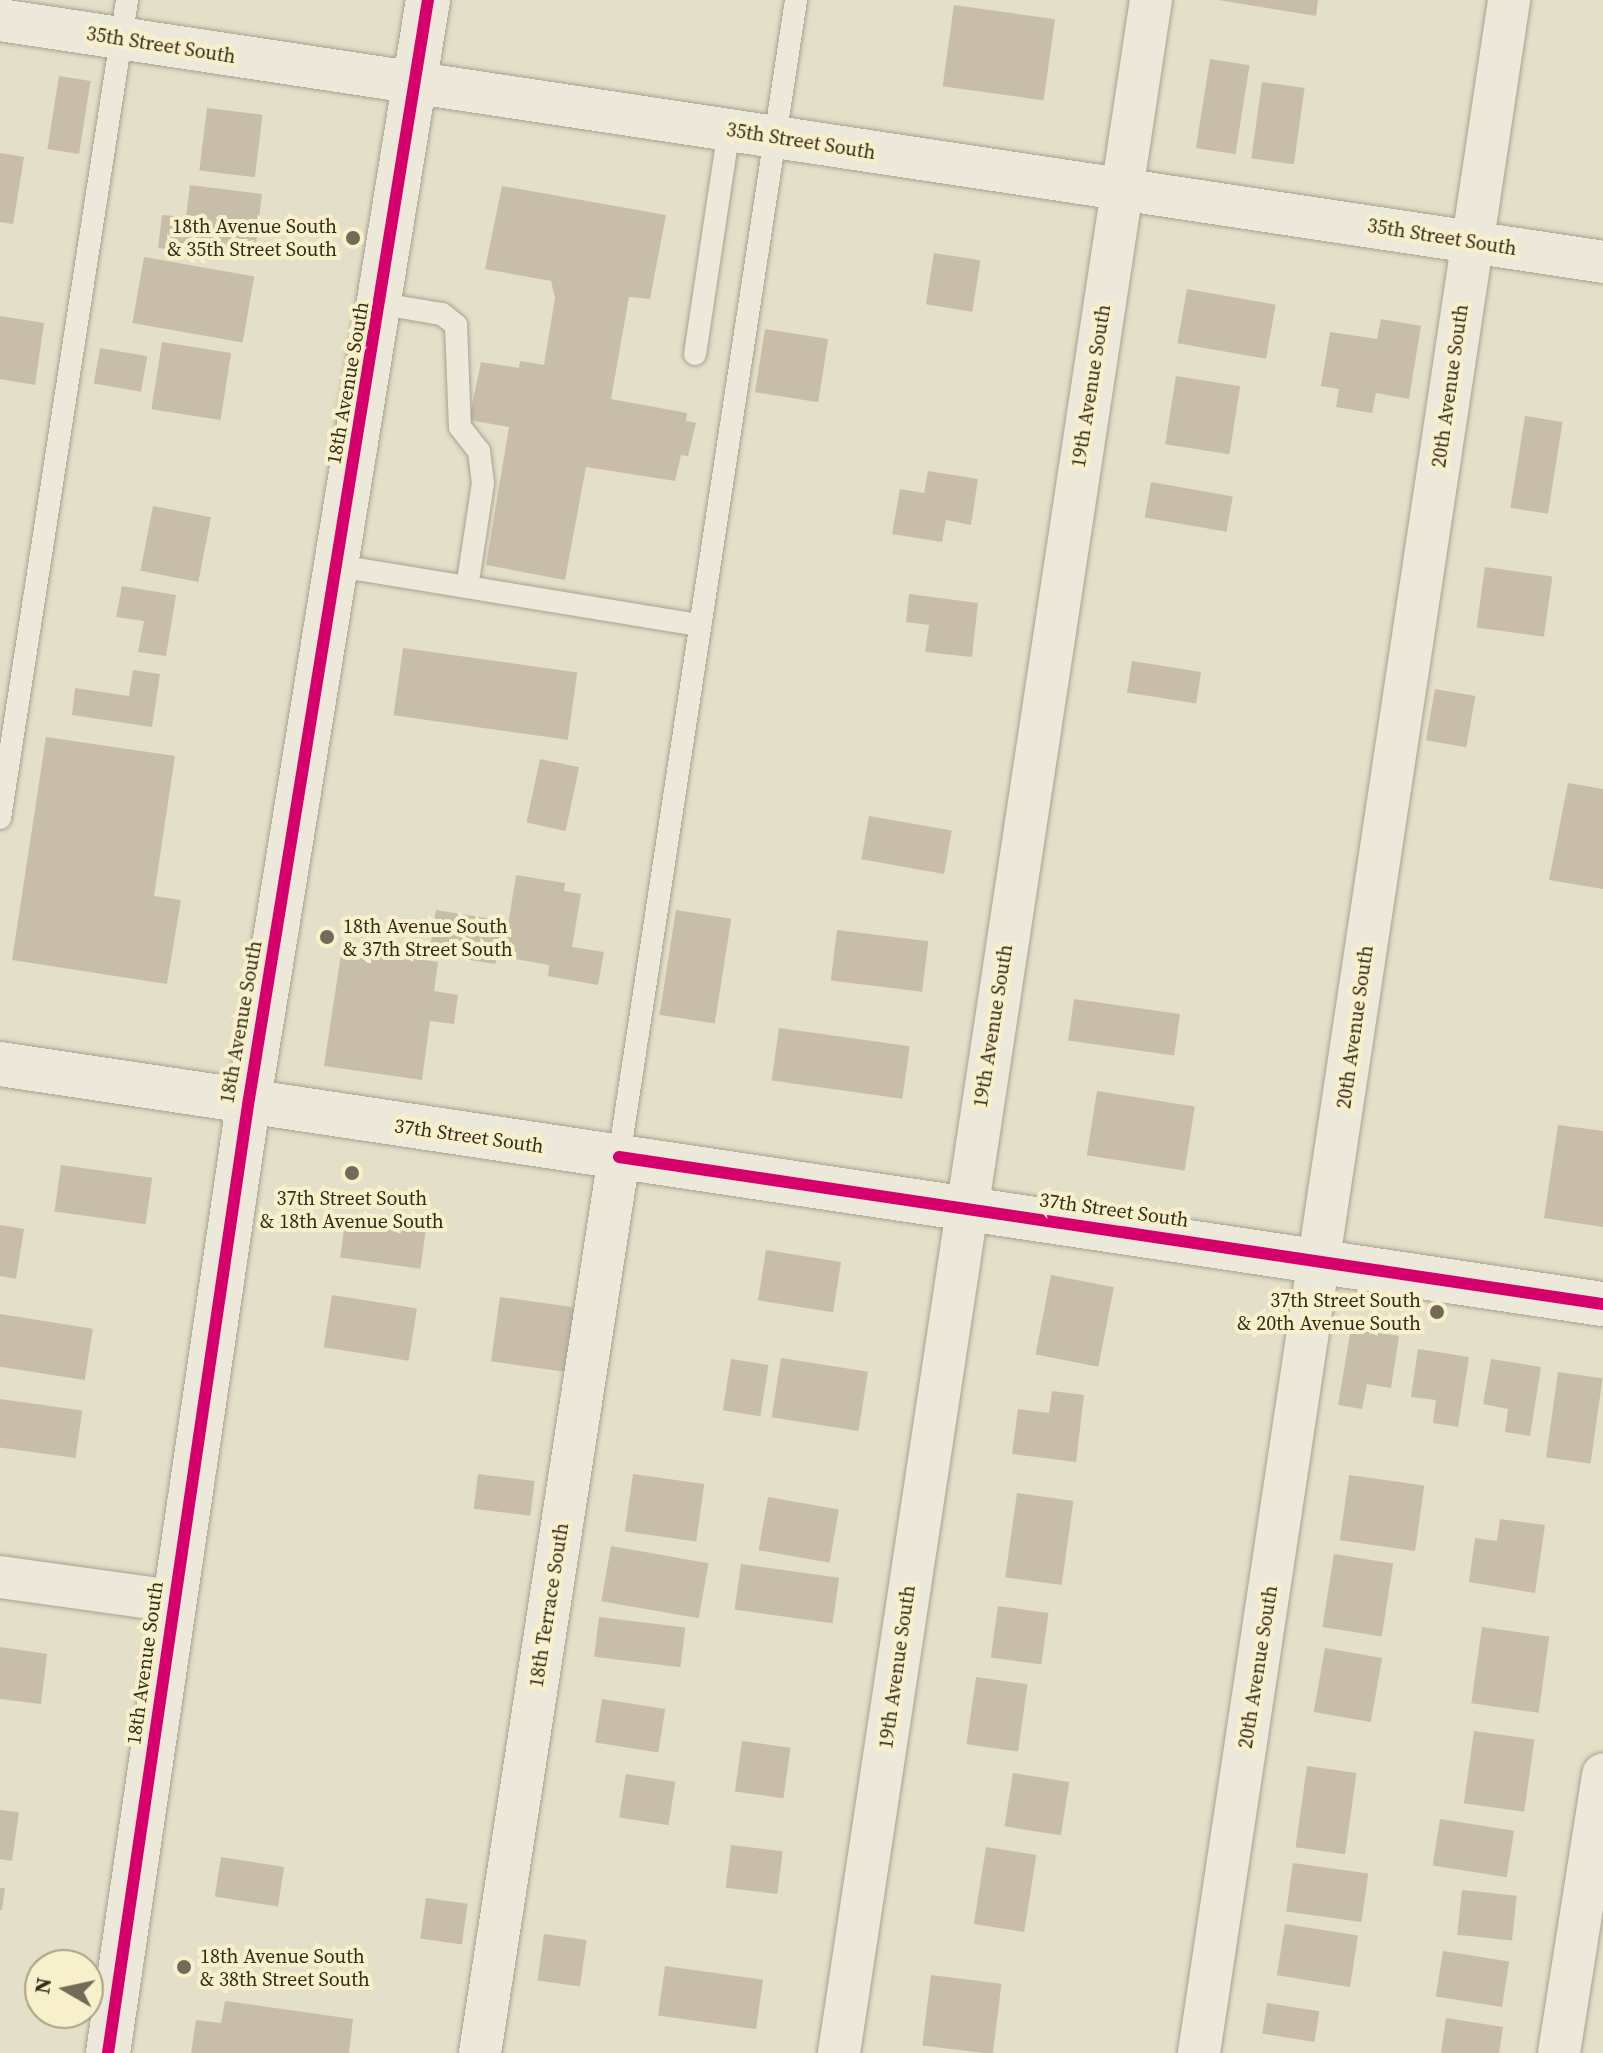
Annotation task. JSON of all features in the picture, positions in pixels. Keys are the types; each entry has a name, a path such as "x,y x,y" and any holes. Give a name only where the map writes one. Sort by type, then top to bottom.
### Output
{"street":[{"name":"18th Avenue South","path":"108,2053 248,1105 382,304 428,0"},
{"name":"19th Avenue South","path":"839,2053 1151,0"},
{"name":"20th Avenue South","path":"1199,2053 1509,0"},
{"name":"35th Street South","path":"0,20 124,19 415,83 1603,262"},
{"name":"37th Street South","path":"0,1064 248,1105 1321,1260 1603,1304"},
{"name":"18th Terrace South","path":"480,2053 619,1157"},
{"path":"0,1577 174,1601"},
{"path":"1559,2053 1603,1774"}],"lane":[{"path":"619,1157 796,0"},
{"path":"0,818 124,19"},
{"path":"695,354 729,130"},
{"path":"382,304 442,314 456,325 460,427 479,451 483,483 467,587"},
{"path":"338,566 700,625"}],"building":[{"path":"1218,0 1318,0 1316,16"},
{"path":"954,5 1055,19 1044,100 943,86"},
{"path":"1210,59 1250,65 1235,154 1196,148"},
{"path":"59,76 91,81 79,154 47,149"},
{"path":"1262,82 1305,88 1294,164 1251,158"},
{"path":"207,108 263,115 255,177 199,171"},
{"path":"0,153 24,157 13,224 0,222"},
{"path":"190,185 262,194 254,259 158,248 162,215 186,217"},
{"path":"502,186 666,215 650,299 629,297 611,399 687,413 686,421 696,423 688,456 681,455 675,481 586,467 565,580 486,565 509,427 469,420 481,362 519,368 520,361 544,365 555,298 551,281 485,269"},
{"path":"934,253 980,260 972,312 926,304"},
{"path":"144,257 254,276 243,342 132,323"},
{"path":"1187,289 1276,305 1266,359 1177,343"},
{"path":"0,316 44,323 35,385 0,379"},
{"path":"1381,319 1421,326 1409,399 1376,393 1372,413 1336,407 1339,389 1321,386 1330,332 1377,339"},
{"path":"765,329 828,339 818,402 755,392"},
{"path":"162,342 231,353 221,420 151,409"},
{"path":"100,348 147,356 141,392 94,383"},
{"path":"1176,376 1240,386 1229,454 1165,444"},
{"path":"1525,416 1563,422 1548,514 1510,508"},
{"path":"928,471 978,479 971,525 946,520 942,542 892,534 900,489 924,493"},
{"path":"1151,482 1233,496 1226,532 1145,517"},
{"path":"153,506 211,517 198,582 140,571"},
{"path":"1485,567 1552,576 1544,637 1477,627"},
{"path":"122,586 176,595 166,656 138,652 144,621 116,617"},
{"path":"909,594 978,603 972,657 925,652 929,625 906,622"},
{"path":"403,648 577,672 568,740 394,715"},
{"path":"1132,661 1201,672 1196,704 1127,693"},
{"path":"133,670 160,674 152,727 72,715 75,688 129,696"},
{"path":"1435,689 1475,696 1466,747 1426,740"},
{"path":"46,737 175,756 154,896 181,900 167,984 12,960"},
{"path":"540,759 579,767 566,831 526,823"},
{"path":"1568,783 1603,789 1603,889 1549,880"},
{"path":"869,816 952,831 944,874 861,859"},
{"path":"516,875 565,883 564,891 581,894 572,947 604,952 598,985 548,976 549,965 503,957"},
{"path":"436,910 502,920 495,964 429,953"},
{"path":"676,910 731,919 715,1023 659,1015"},
{"path":"837,930 928,941 922,992 831,981"},
{"path":"342,948 438,962 434,991 458,995 454,1024 430,1021 422,1080 324,1066"},
{"path":"1074,999 1180,1014 1174,1055 1068,1041"},
{"path":"779,1028 910,1046 902,1099 772,1080"},
{"path":"1097,1091 1195,1106 1185,1171 1087,1155"},
{"path":"1558,1125 1603,1131 1603,1227 1544,1218"},
{"path":"61,1165 152,1178 146,1224 54,1212"},
{"path":"346,1216 426,1227 420,1269 340,1258"},
{"path":"0,1225 24,1229 16,1279 0,1276"},
{"path":"766,1250 841,1262 833,1312 758,1300"},
{"path":"1051,1275 1114,1287 1098,1367 1036,1355"},
{"path":"332,1295 417,1308 409,1361 324,1347"},
{"path":"500,1297 575,1308 566,1372 491,1361"},
{"path":"0,1314 93,1329 85,1380 0,1367"},
{"path":"1351,1328 1399,1336 1391,1388 1367,1384 1362,1409 1338,1405"},
{"path":"1418,1349 1469,1357 1458,1427 1433,1423 1436,1400 1411,1397"},
{"path":"781,1358 868,1372 859,1431 772,1417"},
{"path":"731,1359 769,1365 760,1416 723,1410"},
{"path":"1491,1359 1541,1367 1530,1436 1505,1432 1508,1409 1483,1404"},
{"path":"1558,1372 1603,1378 1591,1463 1546,1457"},
{"path":"1052,1391 1084,1395 1076,1462 1012,1454 1018,1409 1049,1413"},
{"path":"0,1399 82,1411 76,1458 0,1447"},
{"path":"478,1474 535,1481 530,1516 474,1509"},
{"path":"633,1474 704,1484 696,1541 625,1531"},
{"path":"1349,1475 1424,1486 1415,1551 1340,1540"},
{"path":"1017,1493 1073,1501 1062,1585 1005,1577"},
{"path":"768,1497 839,1510 830,1563 759,1550"},
{"path":"1500,1519 1545,1525 1535,1593 1469,1582 1475,1538 1497,1541"},
{"path":"611,1546 708,1563 699,1618 601,1601"},
{"path":"1334,1554 1393,1563 1382,1636 1322,1627"},
{"path":"741,1564 839,1578 833,1623 735,1610"},
{"path":"998,1606 1049,1613 1041,1665 991,1657"},
{"path":"599,1617 685,1628 680,1667 594,1657"},
{"path":"1482,1627 1549,1636 1539,1713 1471,1703"},
{"path":"0,1647 47,1654 41,1704 0,1699"},
{"path":"1325,1648 1382,1658 1371,1722 1314,1712"},
{"path":"976,1677 1027,1684 1018,1752 967,1744"},
{"path":"602,1699 665,1709 658,1752 595,1742"},
{"path":"1474,1731 1534,1739 1524,1812 1464,1803"},
{"path":"742,1741 791,1748 783,1798 735,1792"},
{"path":"1307,1766 1357,1773 1345,1854 1296,1847"},
{"path":"1013,1773 1069,1782 1061,1835 1005,1826"},
{"path":"626,1774 675,1782 669,1825 619,1817"},
{"path":"0,1810 19,1812 12,1861 0,1859"},
{"path":"1440,1819 1514,1831 1507,1877 1433,1865"},
{"path":"731,1845 783,1851 777,1894 726,1888"},
{"path":"986,1847 1036,1855 1024,1932 974,1924"},
{"path":"221,1857 284,1867 278,1907 215,1897"},
{"path":"1293,1863 1368,1874 1361,1922 1286,1912"},
{"path":"0,1888 5,1888 2,1910 0,1910"},
{"path":"1462,1890 1517,1896 1512,1941 1457,1935"},
{"path":"426,1898 468,1904 462,1944 420,1939"},
{"path":"1285,1924 1358,1936 1350,1987 1277,1975"},
{"path":"544,1934 587,1940 580,1987 537,1981"},
{"path":"1443,1951 1509,1961 1502,2007 1436,1996"},
{"path":"665,1966 763,1980 756,2029 658,2016"},
{"path":"931,1975 1001,1984 993,2053 922,2045"},
{"path":"225,2001 353,2019 349,2053 191,2053 196,2020 221,2023"},
{"path":"1267,2003 1319,2011 1314,2042 1262,2034"},
{"path":"1446,2018 1503,2027 1499,2053 1441,2053"}],"cycle path":[{"path":"108,2053 248,1105 428,0"},
{"path":"619,1157 1603,1304"}],"place":[{"name":"18th Avenue South & 35th Street South","path":"353,238"},
{"name":"18th Avenue South & 37th Street South","path":"327,937"},
{"name":"37th Street South & 18th Avenue South","path":"352,1173"},
{"name":"37th Street South & 20th Avenue South","path":"1437,1312"},
{"name":"18th Avenue South & 38th Street South","path":"184,1967"}]}
